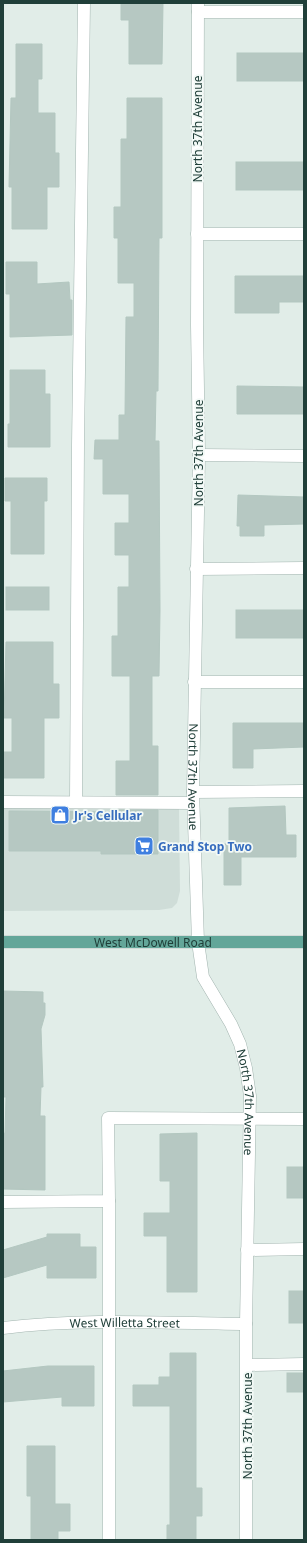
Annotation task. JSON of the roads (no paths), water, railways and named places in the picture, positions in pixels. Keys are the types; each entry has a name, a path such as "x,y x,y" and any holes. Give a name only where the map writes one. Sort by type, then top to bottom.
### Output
{"main road":[{"name":"West McDowell Road","path":"3,942 304,942"}],"street":[{"path":"76,802 78,453 84,3"},
{"path":"198,8 304,12"},
{"name":"North 37th Avenue","path":"198,8 197,234 199,455 193,797 198,942 203,977 232,1024 240,1044 246,1068 250,1096 246,1324 246,1540"},
{"path":"197,234 304,234"},
{"path":"199,455 304,456"},
{"path":"196,569 304,568"},
{"path":"194,682 304,682"},
{"path":"3,802 76,802 304,791"},
{"path":"109,1540 108,1118 304,1119"},
{"path":"3,1202 108,1201"},
{"path":"247,1250 304,1249"},
{"name":"West Willetta Street","path":"3,1328 43,1323 109,1322 246,1324"},
{"path":"247,1365 304,1364"}],"place":[{"name":"Jr's Cellular","path":"60,815"},
{"name":"Grand Stop Two","path":"144,846"}]}
